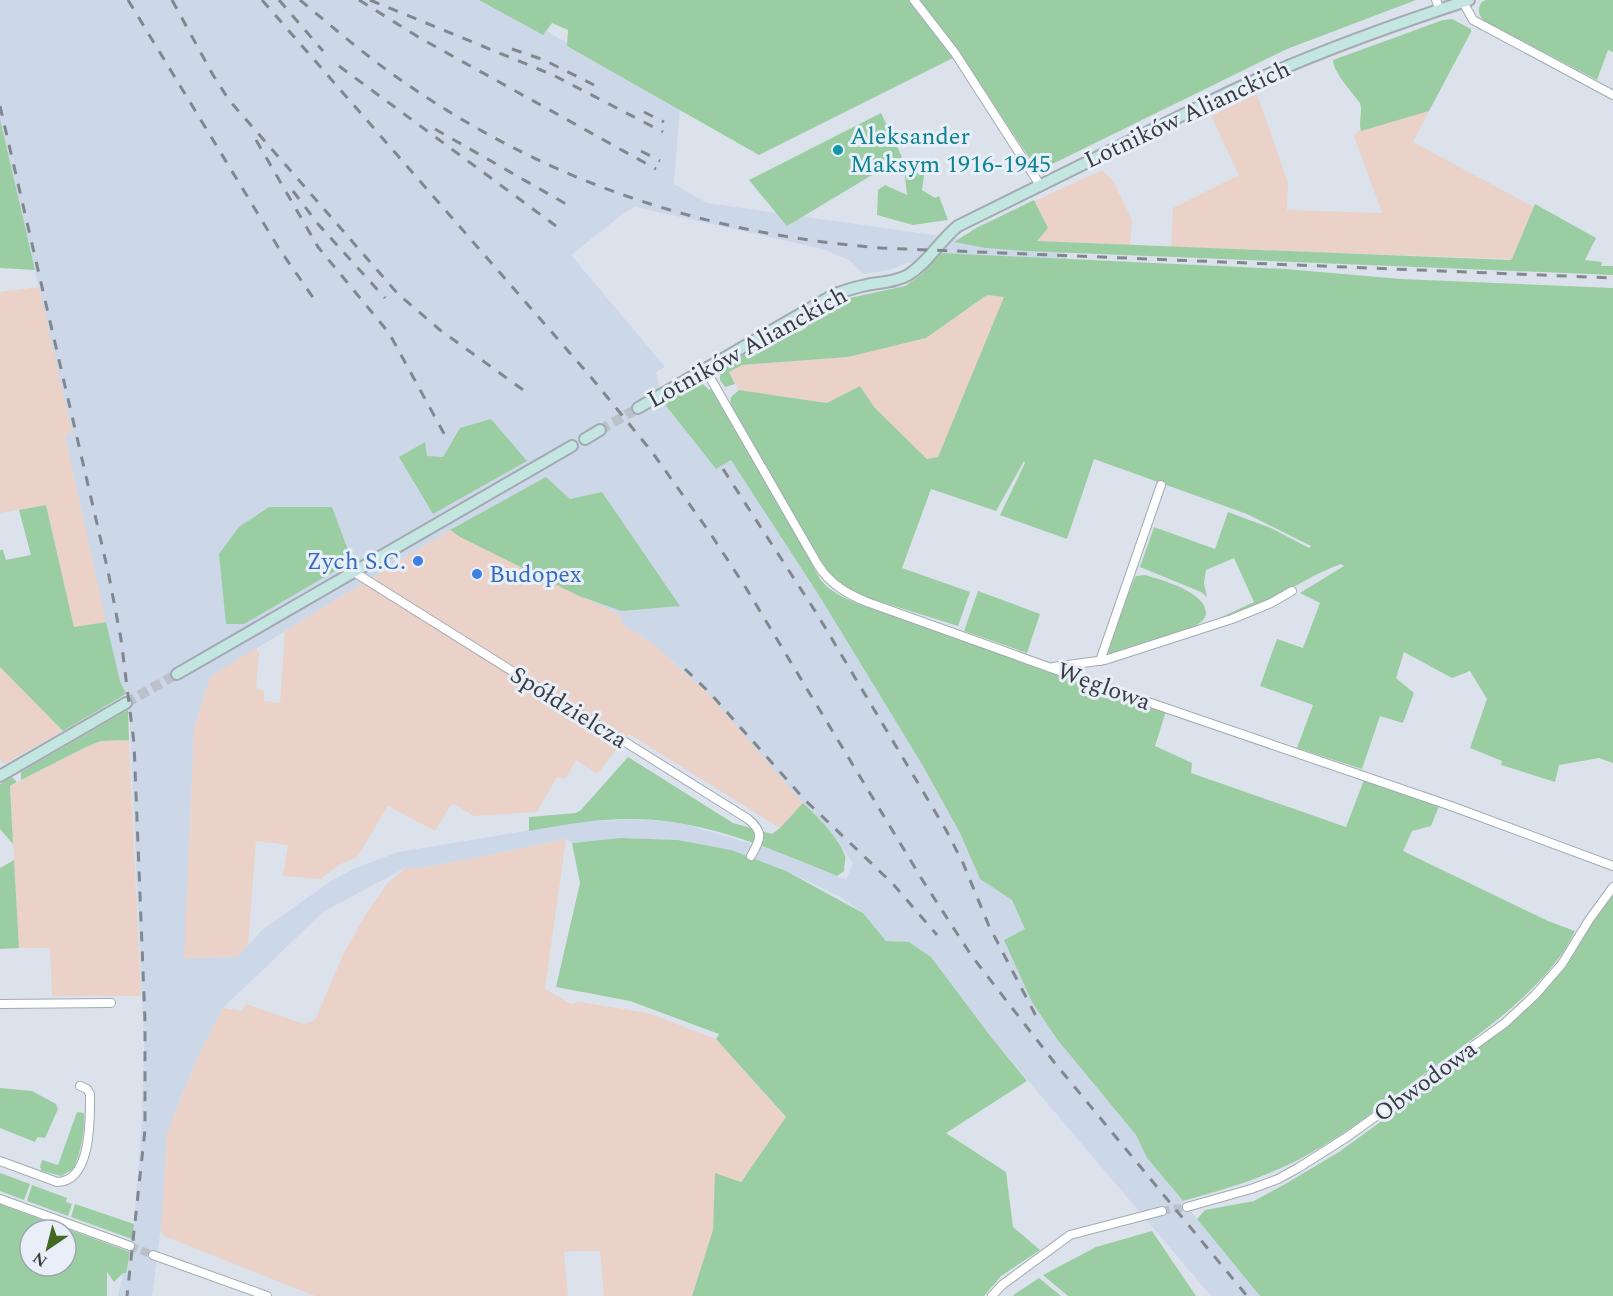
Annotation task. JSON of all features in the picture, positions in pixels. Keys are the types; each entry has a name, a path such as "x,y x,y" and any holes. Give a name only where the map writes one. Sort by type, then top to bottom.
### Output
{"main road":[{"name":"Lotników Alianckich","path":"638,408 836,294 907,275 920,265 946,235 958,226 1040,185 1256,79 1438,5 1466,1"},
{"path":"585,439 600,430"},
{"path":"177,674 572,446"},
{"path":"0,776 126,703"}],"street":[{"path":"914,0 955,53 1040,185"},
{"path":"1466,1 1473,20 1613,95"},
{"name":"Węglowa","path":"705,369 818,565 837,586 867,602 1451,806 1613,866"},
{"path":"1100,661 1161,485"},
{"name":"Spółdzielcza","path":"354,572 748,819 757,826 759,832 759,841 751,856"},
{"path":"1051,667 1100,661 1232,619 1271,603 1292,591"},
{"name":"Obwodowa","path":"1186,1207 1251,1189 1278,1179 1298,1168 1347,1137 1505,1023 1563,964 1589,920 1613,886"},
{"path":"0,1004 111,1003"},
{"path":"0,1161 57,1182 73,1177 81,1165 89,1129 90,1094 87,1089 80,1086"},
{"path":"0,1199 130,1246"},
{"path":"992,1296 1002,1285 1070,1235 1162,1211"},
{"path":"153,1255 267,1296"}],"shaded area":[{"path":"0,0 491,0 680,106 674,184 707,203 990,243 1064,247 1066,264 907,263 889,270 863,274 849,260 823,249 636,207 624,213 571,255 665,367 656,372 663,402 716,469 731,460 820,597 923,766 960,833 980,879 1012,900 1026,929 1005,941 1090,1079 1136,1135 1147,1158 1260,1296 1211,1296 991,1037 931,957 909,942 886,941 863,913 839,896 786,871 731,850 678,840 621,838 572,843 566,839 420,868 405,868 323,912 223,1008 199,1055 177,1107 152,1296 118,1296 134,1223 141,1136 144,1046 130,725 126,694 111,648 65,435 72,433 0,119","holes":["450,530 620,615 623,625 652,643 708,694 803,803 813,811 853,863 846,880 774,850 680,823 639,819 579,822 398,852 353,869 331,881 262,930 237,957 185,958 194,729 210,677"]},
{"path":"1257,94 1288,183 1287,210 1382,213 1354,136 1359,131 1429,111 1413,142 1534,207 1512,259 1171,247 1173,208 1239,175 1211,116"},
{"path":"1102,170 1113,181 1132,220 1130,245 1036,241 1048,228 1035,201"},
{"path":"39,287 72,433 65,435 106,622 74,627 46,505 0,513 0,292"},
{"path":"987,295 1005,297 938,457 927,459 874,407 860,387 827,403 739,390 729,372 742,365 848,357 926,338"},
{"path":"450,530 620,615 623,625 652,643 708,694 803,803 780,828 629,734 597,774 576,760 566,778 557,777 537,812 474,816 452,803 435,831 388,806 357,857 339,865 321,879 283,876 288,845 256,841 248,945 237,957 184,958 194,729 210,677 256,648 259,654 256,689 264,690 264,701 280,703 285,631"},
{"path":"0,667 63,731 4,764 0,759"},
{"path":"129,740 141,996 52,996 50,948 19,948 10,786 101,741"},
{"path":"566,839 545,989 571,1004 580,1002 648,1013 716,1039 786,1118 740,1182 715,1174 713,1230 692,1296 604,1296 600,1251 572,1251 564,1252 568,1296 315,1296 164,1236 161,1232 167,1132 199,1055 223,1008 242,1011 246,1004 304,1024 315,1020 343,955 364,917 387,884 405,868 420,868"}],"green space":[{"path":"479,0 1416,0 1287,49 1040,170 1034,165 961,54 759,155 567,46 568,30 552,23 543,35"},
{"path":"1486,0 1613,0 1613,52 1608,50 1597,80 1484,21 1479,14 1479,9 1480,4"},
{"path":"1452,19 1471,29 1471,32 1429,111 1361,131 1360,103 1339,76 1333,60 1443,20"},
{"path":"881,113 902,157 787,226 749,180"},
{"path":"0,119 35,270 0,268"},
{"path":"925,168 922,190 935,198 939,196 948,220 913,225 877,215 878,190 885,185 907,195 905,176"},
{"path":"1034,200 1048,228 1037,241 1510,260 1535,204 1596,238 1585,260 1602,262 1601,266 1613,266 1613,275 1026,251 986,248 954,242 976,228"},
{"path":"939,253 1285,269 1401,279 1613,288 1613,763 1599,758 1559,765 1555,782 1501,765 1502,761 1470,748 1487,699 1470,671 1452,678 1404,652 1396,678 1414,693 1403,723 1380,716 1362,769 1297,748 1313,705 1260,686 1277,639 1303,648 1320,603 1300,593 1344,566 1341,564 1326,570 1245,612 1213,621 1254,602 1234,558 1206,570 1204,583 1207,597 1201,592 1140,567 1154,527 1215,549 1228,512 1273,529 1309,548 1311,546 1247,514 1094,459 1067,539 1000,515 1024,461 996,511 931,489 902,568 970,592 958,626 856,594 832,577 808,541 730,405 731,397 739,390 827,403 860,386 874,407 927,459 938,457 1004,297 987,295 926,338 848,357 742,365 729,372 735,384 725,387 720,380 720,371 726,365 795,326 799,332 806,328 803,321 849,298 905,286 922,274"},
{"path":"696,383 702,383 709,390 711,389 819,577 832,590 862,605 1166,711 1155,746 1192,763 1191,773 1346,827 1364,780 1439,806 1431,826 1412,831 1403,851 1548,921 1575,931 1563,953 1527,994 1482,1032 1336,1138 1277,1170 1183,1201 1147,1158 1136,1135 1057,1039 1032,1002 1004,940 1025,929 1012,900 980,879 960,833 923,766 820,597 731,460 716,469 663,402"},
{"path":"491,419 527,461 433,514 399,457 425,442 427,456 443,457 460,428"},
{"path":"546,477 570,499 602,492 680,606 622,611 579,596 450,530"},
{"path":"46,505 74,627 106,622 120,681 126,694 63,731 0,667 0,550 3,550 6,560 31,555 19,510"},
{"path":"269,507 332,507 352,561 244,624 226,624 219,554 239,527"},
{"path":"1145,575 1191,593 1204,606 1206,613 1204,619 1178,634 1109,656 1108,649 1133,582 1136,576"},
{"path":"978,591 1040,614 1027,653 964,631"},
{"path":"128,710 129,740 101,741 21,780 21,772"},
{"path":"628,757 733,823 772,834 803,803 821,820 838,843 845,856 844,871 837,876 740,838 665,821 611,819 529,831 529,817 576,813 581,810"},
{"path":"12,777 17,782 10,786 13,844 0,829 0,784"},
{"path":"621,838 678,840 731,850 786,871 863,913 886,941 909,942 931,957 1027,1081 946,1133 1006,1172 1013,1227 1040,1250 1001,1276 984,1296 692,1296 713,1230 715,1173 741,1182 786,1117 716,1039 719,1034 630,1001 556,987 580,883 572,843"},
{"path":"14,860 19,948 0,949 0,868"},
{"path":"1613,895 1613,1296 1260,1296 1197,1219 1205,1210 1254,1201 1287,1183 1339,1152 1434,1083 1524,1011 1574,954 1586,931"},
{"path":"0,1088 32,1091 56,1104 58,1109 45,1138 37,1137 35,1142 0,1128"},
{"path":"77,1112 84,1113 84,1127 73,1169 61,1176 42,1171 40,1167 42,1160 58,1165"},
{"path":"0,1173 30,1184 24,1200 0,1191"},
{"path":"32,1185 67,1198 66,1202 72,1204 68,1216 27,1201"},
{"path":"0,1204 38,1218 18,1218 18,1278 78,1278 78,1233 130,1252 126,1273 114,1282 107,1272 107,1296 0,1296"},
{"path":"75,1204 134,1224 132,1239 78,1218 71,1217"},
{"path":"1152,1231 1196,1296 1068,1296 1043,1275 1096,1247"},
{"path":"1039,1278 1061,1296 1013,1296 1015,1294"}],"tunnel":[{"path":"600,430 638,408"},
{"path":"126,703 177,674"},
{"path":"1162,1211 1187,1207"},
{"path":"130,1246 153,1255"}],"railway":[{"path":"128,0 278,247 314,299"},
{"path":"172,0 229,100 398,294 440,330 526,392"},
{"path":"262,0 590,376 652,452 746,588 923,881 971,955 1054,1062 1247,1296"},
{"path":"279,0 323,51"},
{"path":"300,0 368,56 411,87 465,121 521,152 635,199 694,217 755,231 881,248 1613,278"},
{"path":"359,0 420,38 656,169"},
{"path":"370,0 553,75 663,132"},
{"path":"512,49 544,60 594,85"},
{"path":"339,66 556,226"},
{"path":"0,106 108,571 121,639 134,743 145,1021 145,1130 127,1296"},
{"path":"644,112 664,122"},
{"path":"435,129 566,204"},
{"path":"256,140 318,247 389,333 447,439"},
{"path":"641,151 660,161"},
{"path":"293,191 318,224 385,298"},
{"path":"723,469 817,614 946,830 963,863 989,926 1036,1016"},
{"path":"685,669 710,693 805,800 893,884 937,935"}],"place":[{"name":"Aleksander Maksym 1916-1945","path":"838,150"},
{"name":"Zych S.C.","path":"418,561"},
{"name":"Budopex","path":"477,574"}]}
